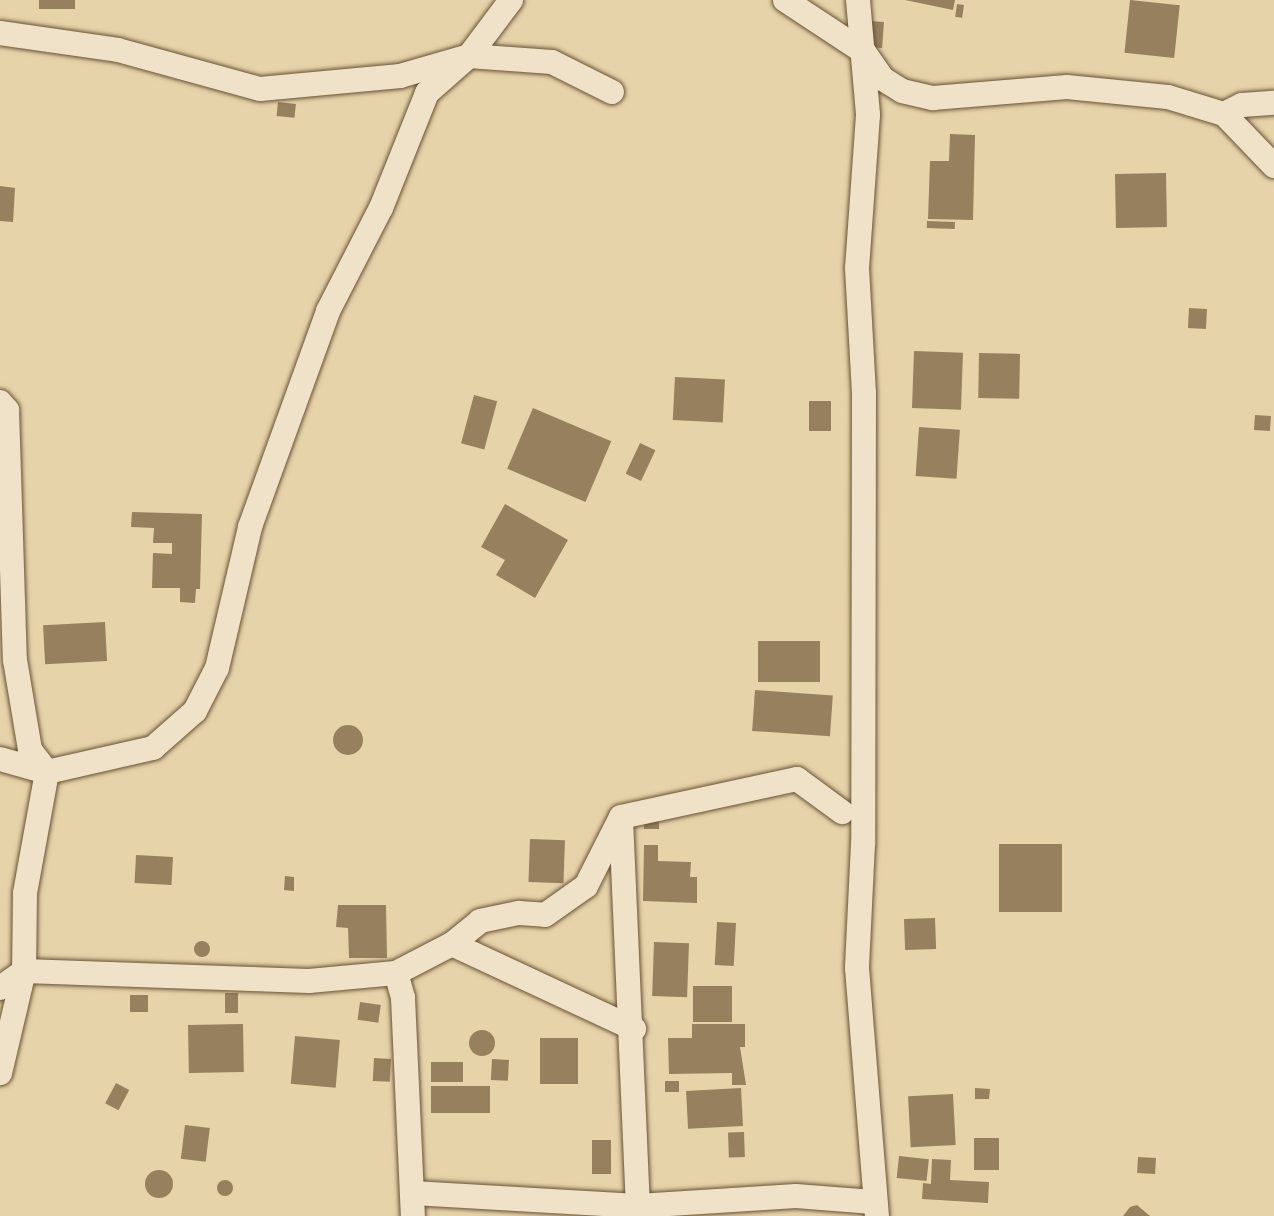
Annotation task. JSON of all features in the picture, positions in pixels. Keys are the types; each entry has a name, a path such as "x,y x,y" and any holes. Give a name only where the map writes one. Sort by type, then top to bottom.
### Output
{"street":[{"path":"0,759 47,772 153,748 195,711 217,668 250,527 328,311 381,208 427,93 469,55 511,0"},
{"path":"785,0 864,52 883,79 902,91 933,98 1067,87 1168,97 1224,114 1274,166"},
{"path":"396,973 403,998 413,1205 638,1206 796,1196 875,1209 857,968 863,844 864,406 857,268 867,115 859,0"},
{"path":"0,33 118,50 260,89 400,76 469,55 552,62 612,92"},
{"path":"1224,114 1242,105 1274,103"},
{"path":"0,402 7,410 15,660 30,750 47,772 25,893 24,971 0,1073"},
{"path":"621,817 797,779 842,812"},
{"path":"0,988 24,971 309,981 396,973 452,944 480,921 519,913 545,915 586,886 621,817"},
{"path":"621,817 634,1029 638,1206"},
{"path":"452,944 634,1029"},
{"path":"796,1196 814,1216"}],"building":[{"path":"39,0 75,0 75,9 39,9"},
{"path":"905,0 955,0 953,10"},
{"path":"1130,0 1180,5 1174,58 1124,53"},
{"path":"957,4 964,5 962,18 955,17"},
{"path":"868,21 884,22 882,48 866,47"},
{"path":"278,102 296,104 294,118 277,116"},
{"path":"950,134 975,135 973,220 928,219 930,161 949,161"},
{"path":"1166,173 1167,227 1116,228 1115,174"},
{"path":"0,186 15,188 13,222 0,221"},
{"path":"927,221 955,222 955,229 927,228"},
{"path":"1189,308 1207,309 1206,329 1188,328"},
{"path":"914,351 963,353 961,410 912,408"},
{"path":"979,353 1020,354 1019,399 978,398"},
{"path":"675,377 725,380 723,423 673,420"},
{"path":"474,395 497,401 484,450 461,443"},
{"path":"809,401 831,401 831,431 809,431"},
{"path":"533,408 611,441 585,502 507,469"},
{"path":"1255,415 1271,416 1270,431 1254,430"},
{"path":"919,427 960,430 956,479 916,476"},
{"path":"640,443 655,450 641,481 626,474"},
{"path":"505,504 568,540 535,598 496,575 505,560 481,547"},
{"path":"132,512 202,514 200,589 196,589 195,603 180,602 180,588 152,588 153,553 172,554 172,543 153,543 154,528 131,527"},
{"path":"105,622 107,661 45,664 43,625"},
{"path":"758,641 820,641 820,682 758,682"},
{"path":"755,690 833,695 830,736 752,731"},
{"path":"348,725 358,730 363,740 358,750 348,755 338,750 333,740 338,730"},
{"path":"644,814 659,814 659,829 644,829"},
{"path":"530,839 565,840 563,883 528,882"},
{"path":"999,844 1062,844 1062,912 999,912"},
{"path":"644,845 658,845 658,861 691,862 690,877 697,877 697,903 643,901"},
{"path":"136,855 173,857 171,885 135,883"},
{"path":"285,876 294,877 294,891 284,890"},
{"path":"338,905 386,905 387,958 349,958 348,928 336,927"},
{"path":"935,918 936,949 905,950 904,919"},
{"path":"717,922 736,923 734,966 715,965"},
{"path":"199,941 205,941 210,949 208,955 199,957 194,952 194,946"},
{"path":"654,942 689,943 687,997 652,996"},
{"path":"693,986 732,986 732,1022 693,1022"},
{"path":"225,993 238,993 238,1013 225,1013"},
{"path":"130,995 148,995 148,1012 130,1012"},
{"path":"360,1002 381,1005 378,1023 357,1020"},
{"path":"243,1024 244,1072 189,1073 188,1025"},
{"path":"692,1024 745,1024 745,1047 740,1047 746,1085 732,1085 732,1073 669,1074 668,1038 692,1038"},
{"path":"482,1030 491,1034 495,1043 491,1052 482,1056 473,1052 469,1043 473,1034"},
{"path":"295,1036 340,1040 336,1088 291,1084"},
{"path":"540,1038 578,1038 578,1084 540,1084"},
{"path":"374,1058 391,1059 390,1082 373,1081"},
{"path":"492,1059 509,1060 508,1081 491,1080"},
{"path":"431,1062 463,1062 463,1082 431,1082"},
{"path":"665,1081 679,1081 679,1092 665,1092"},
{"path":"116,1083 129,1090 118,1110 105,1103"},
{"path":"431,1086 490,1086 490,1113 431,1113"},
{"path":"741,1088 743,1126 688,1129 686,1091"},
{"path":"975,1088 990,1089 989,1099 975,1099"},
{"path":"953,1094 956,1145 911,1147 908,1096"},
{"path":"185,1125 210,1128 206,1162 181,1159"},
{"path":"744,1132 745,1157 729,1158 728,1133"},
{"path":"974,1138 999,1138 999,1170 974,1170"},
{"path":"592,1140 611,1140 611,1174 592,1174"},
{"path":"899,1156 929,1159 927,1181 897,1178"},
{"path":"1138,1157 1156,1158 1155,1174 1137,1173"},
{"path":"932,1159 951,1160 950,1180 989,1182 988,1203 922,1199 923,1183 931,1184"},
{"path":"159,1170 169,1174 173,1184 169,1194 159,1198 149,1194 145,1184 149,1174"},
{"path":"225,1180 231,1182 231,1194 225,1196 219,1194 217,1188 219,1182"},
{"path":"1137,1205 1150,1216 1123,1216 1130,1207"}]}
